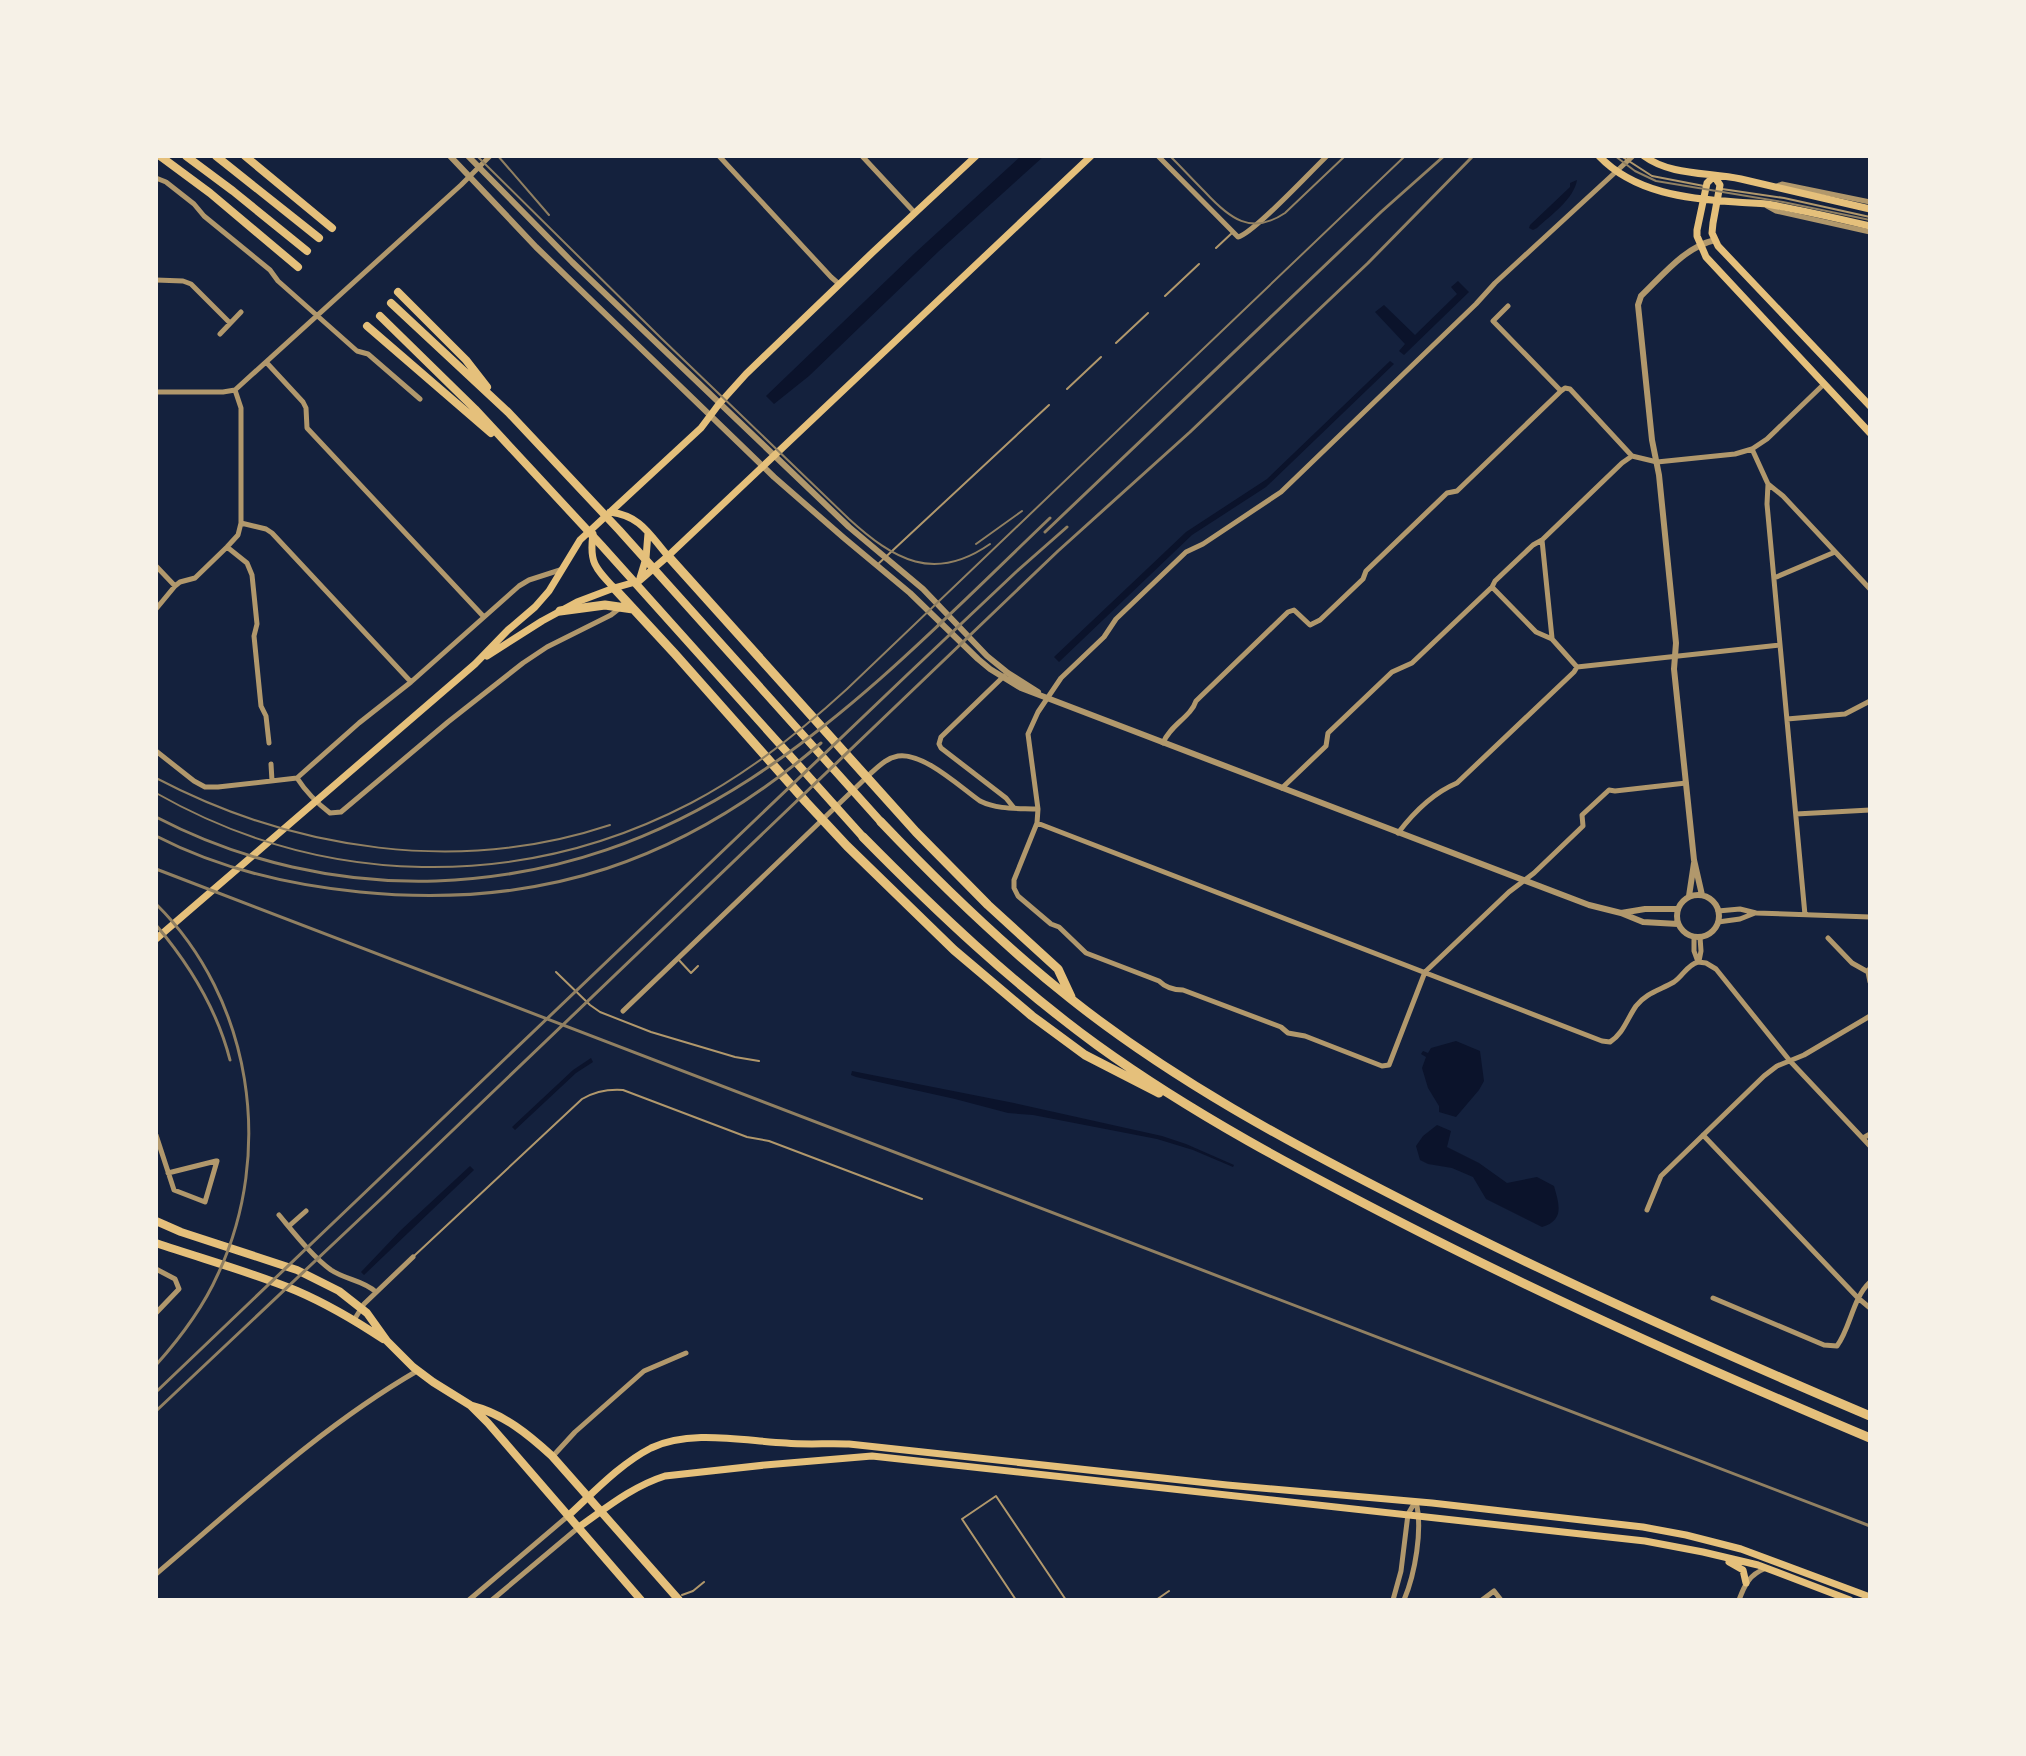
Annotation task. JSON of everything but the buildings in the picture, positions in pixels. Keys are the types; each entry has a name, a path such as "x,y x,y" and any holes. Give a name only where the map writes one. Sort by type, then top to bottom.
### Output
{"highway":[{"path":"665,559 916,832 988,905 1058,969 1072,1000"},
{"path":"618,587 628,603 831,829 954,950 1032,1016 1085,1055 1442,1244 1661,1347 1870,1438"},
{"path":"560,611 628,603"},
{"path":"881,822 980,921 1072,1000 1196,1086 1331,1164 1443,1221 1589,1291 1870,1416"},
{"path":"863,837 938,913 1024,988 1098,1046 1205,1116"}],"main road":[{"path":"160,156 210,193 298,267"},
{"path":"186,156 307,251"},
{"path":"216,156 319,238"},
{"path":"245,156 332,228"},
{"path":"156,939 475,664 535,607 549,591 580,540 701,428 719,404 839,284 976,156"},
{"path":"475,664 587,597 637,584 1091,156"},
{"path":"1599,156 1616,171 1649,189 1717,200 1763,203 1870,226"},
{"path":"1644,156 1675,170 1739,179 1870,209"},
{"path":"1714,176 1706,186 1697,230 1710,264 1870,433"},
{"path":"1714,176 1720,185 1712,233 1715,240 1870,406"},
{"path":"398,292 466,360 508,412"},
{"path":"391,303 508,412 619,530 881,822"},
{"path":"380,316 475,409 863,837"},
{"path":"367,326 516,454"},
{"path":"613,511 635,519 665,559"},
{"path":"595,526 591,552 595,567 618,587"},
{"path":"637,584 646,558 648,533"},
{"path":"156,1221 306,1274 339,1291 361,1307 374,1320 387,1341 417,1371 470,1405 500,1436 641,1600"},
{"path":"156,1243 296,1291 387,1341"},
{"path":"470,1405 506,1420 552,1456 678,1599"},
{"path":"569,1515 632,1460 649,1449 673,1441 699,1438 858,1445 1218,1484 1416,1501 1653,1529 1711,1541 1767,1558 1870,1597"},
{"path":"579,1527 643,1484 665,1476 872,1456 1632,1539 1721,1555 1767,1568 1850,1600"},
{"path":"1721,1555 1725,1561 1743,1570 1746,1583"}],"street":[{"path":"450,156 536,247 762,466 910,593 990,669 1047,699 1524,881 1643,922 1678,924"},
{"path":"468,156 719,404 849,527 923,589 1005,675"},
{"path":"156,392 235,390 490,156"},
{"path":"719,156 839,284"},
{"path":"862,156 915,214"},
{"path":"1158,156 1238,237 1243,237 1327,156"},
{"path":"1633,156 1495,283 1281,492 1186,552 1116,619 1104,637 1061,678 1038,712 1028,734 1038,809 1037,823 1014,880 1014,888 1018,896 1051,924 1059,927 1086,953 1159,981 1164,986 1183,990 1281,1027 1288,1033 1305,1036 1382,1066 1389,1065 1425,972 1583,826 1582,815 1609,790 1686,783"},
{"path":"156,178 194,204 357,351 368,354 420,399"},
{"path":"1774,188 1782,184 1870,202"},
{"path":"1763,203 1776,211 1870,232"},
{"path":"1702,895 1694,860 1674,669 1676,643 1638,305 1641,296 1690,250 1715,240"},
{"path":"156,280 191,284 230,323"},
{"path":"1508,306 1493,321 1561,391"},
{"path":"220,334 241,312"},
{"path":"266,362 303,402 307,428 484,617"},
{"path":"1163,743 1168,733 1194,708 1196,701 1288,612 1294,610 1310,625 1320,620 1436,503 1447,493 1457,491 1565,388 1570,389 1632,456 1657,462 1735,454 1752,449 1767,439 1824,384"},
{"path":"156,609 175,586 195,578 238,535 241,523 241,408 235,390"},
{"path":"1752,449 1768,484 1870,589"},
{"path":"1282,788 1326,746 1328,733 1392,672 1412,663 1533,545 1632,456"},
{"path":"1768,484 1767,504 1805,915"},
{"path":"241,523 272,533 411,682"},
{"path":"1542,540 1552,639"},
{"path":"227,547 247,563 252,575 261,706 266,716 269,743"},
{"path":"1774,578 1835,552"},
{"path":"156,566 175,586"},
{"path":"156,751 205,787 297,778 519,586 562,569"},
{"path":"1492,587 1536,632 1552,639 1577,667"},
{"path":"297,778 323,808 330,813 341,812 523,663 628,603"},
{"path":"1577,667 1780,645"},
{"path":"1398,833 1441,790 1457,783 1577,667"},
{"path":"1005,675 941,737 939,744 1015,808"},
{"path":"1787,719 1845,714 1870,701"},
{"path":"623,1011 884,762 895,757 915,758 985,804 1038,809"},
{"path":"271,764 272,781"},
{"path":"1796,814 1870,810"},
{"path":"1037,823 1610,1042 1618,1038 1635,1007 1647,994 1676,981 1692,964 1706,963 1716,969 1790,1061 1870,1146"},
{"path":"1689,896 1694,860"},
{"path":"1702,895 1713,901 1718,911 1718,922 1709,934 1697,937 1684,932 1678,924 1677,909 1689,896 1702,895"},
{"path":"1621,913 1677,909"},
{"path":"1718,911 1740,909 1756,913 1870,917"},
{"path":"1718,922 1756,913"},
{"path":"1697,937 1694,951 1698,962"},
{"path":"1828,938 1852,963 1869,970 1870,982"},
{"path":"1647,1210 1661,1176 1764,1076 1870,1016"},
{"path":"1863,1138 1870,1134"},
{"path":"156,1135 168,1173 174,1190 178,1193 205,1202 217,1161 168,1173"},
{"path":"1703,1135 1870,1308"},
{"path":"289,1226 306,1211"},
{"path":"279,1215 328,1268 376,1292"},
{"path":"353,1320 361,1307 413,1257"},
{"path":"156,1269 175,1279 179,1289 156,1313"},
{"path":"1713,1298 1824,1345 1837,1346 1862,1290 1870,1282"},
{"path":"552,1456 644,1371 686,1353"},
{"path":"156,1574 326,1433 384,1390 417,1371"},
{"path":"1393,1600 1401,1571 1408,1514 1416,1501"},
{"path":"1404,1600 1411,1579 1420,1516 1416,1501"},
{"path":"469,1600 569,1515"},
{"path":"492,1600 579,1527"},
{"path":"1739,1600 1746,1583 1754,1574 1767,1568"},
{"path":"1482,1600 1494,1591 1501,1600"}],"lane":[{"path":"1621,156 1652,176 1706,186"},
{"path":"1720,188 1870,217"},
{"path":"1216,248 1232,233"},
{"path":"1165,296 1199,264"},
{"path":"1116,343 1148,313"},
{"path":"1067,389 1101,357"},
{"path":"876,566 1049,405"},
{"path":"677,958 691,973 698,966"},
{"path":"556,972 590,1005 615,1018 651,1032 759,1061"},
{"path":"615,1018 623,1011"},
{"path":"413,1257 579,1101 589,1095 611,1090 623,1090 747,1137 769,1141 922,1199"},
{"path":"1016,1600 962,1519 996,1496 1066,1600"},
{"path":"678,1599 704,1582"},
{"path":"1156,1600 1169,1591"}],"water":[{"path":"1021,156 1044,156 939,251 809,376 774,404 766,396 916,252"},
{"path":"1577,180 1561,206 1537,228 1529,228 1570,187 1570,183"},
{"path":"1458,281 1469,292 1404,355 1399,351 1405,344 1375,312 1384,305 1415,335 1457,294 1451,287"},
{"path":"1390,361 1394,364 1266,487 1192,535 1059,662 1054,657 1186,532 1267,479"},
{"path":"1456,1041 1480,1051 1484,1081 1456,1117 1439,1112 1422,1068 1426,1057 1421,1054"},
{"path":"591,1058 593,1062 576,1073 515,1130 512,1127 573,1070"},
{"path":"852,1071 1162,1136 1234,1165 1157,1139 1008,1113 856,1077 851,1075"},
{"path":"1437,1125 1451,1131 1447,1147 1479,1163 1507,1183 1537,1177 1554,1186 1558,1211 1554,1220 1542,1227 1486,1199 1473,1177 1420,1160 1416,1146"},
{"path":"470,1166 474,1170 364,1275 361,1272 401,1230"}],"tram line":[{"path":"477,156 661,338 849,519 882,546 915,562 933,564 970,556 990,544"},
{"path":"498,156 549,215"},
{"path":"1170,156 1223,209 1241,221 1251,223 1273,220 1285,213 1345,156"},
{"path":"156,793 220,824 286,847 354,861 422,867 491,864 559,852 626,832 691,803 733,779 772,751 847,689 1405,156"},
{"path":"1615,156 1656,181 1870,220"},
{"path":"976,544 1022,511"},
{"path":"156,778 209,803 264,823 321,838 379,848 437,851 495,849 553,840 610,825"}],"railway":[{"path":"1045,532 1381,212 1444,156"},
{"path":"156,1411 1058,551 1190,432 1368,263 1473,156"},
{"path":"156,817 189,833 257,858 364,879 436,881 533,870 621,845 702,808 776,761 847,707 915,647 1050,518"},
{"path":"156,1392 908,674 1067,527"},
{"path":"156,836 205,858 255,874 307,885 426,896 489,893 549,884 607,868 662,847 716,819 769,784 821,743"},
{"path":"156,869 1870,1526"},
{"path":"156,904 189,942 214,985 233,1031 244,1079 249,1128 246,1178 236,1227 218,1274 191,1322 156,1365"},
{"path":"156,925 180,955 200,988 218,1023 230,1060"}]}
